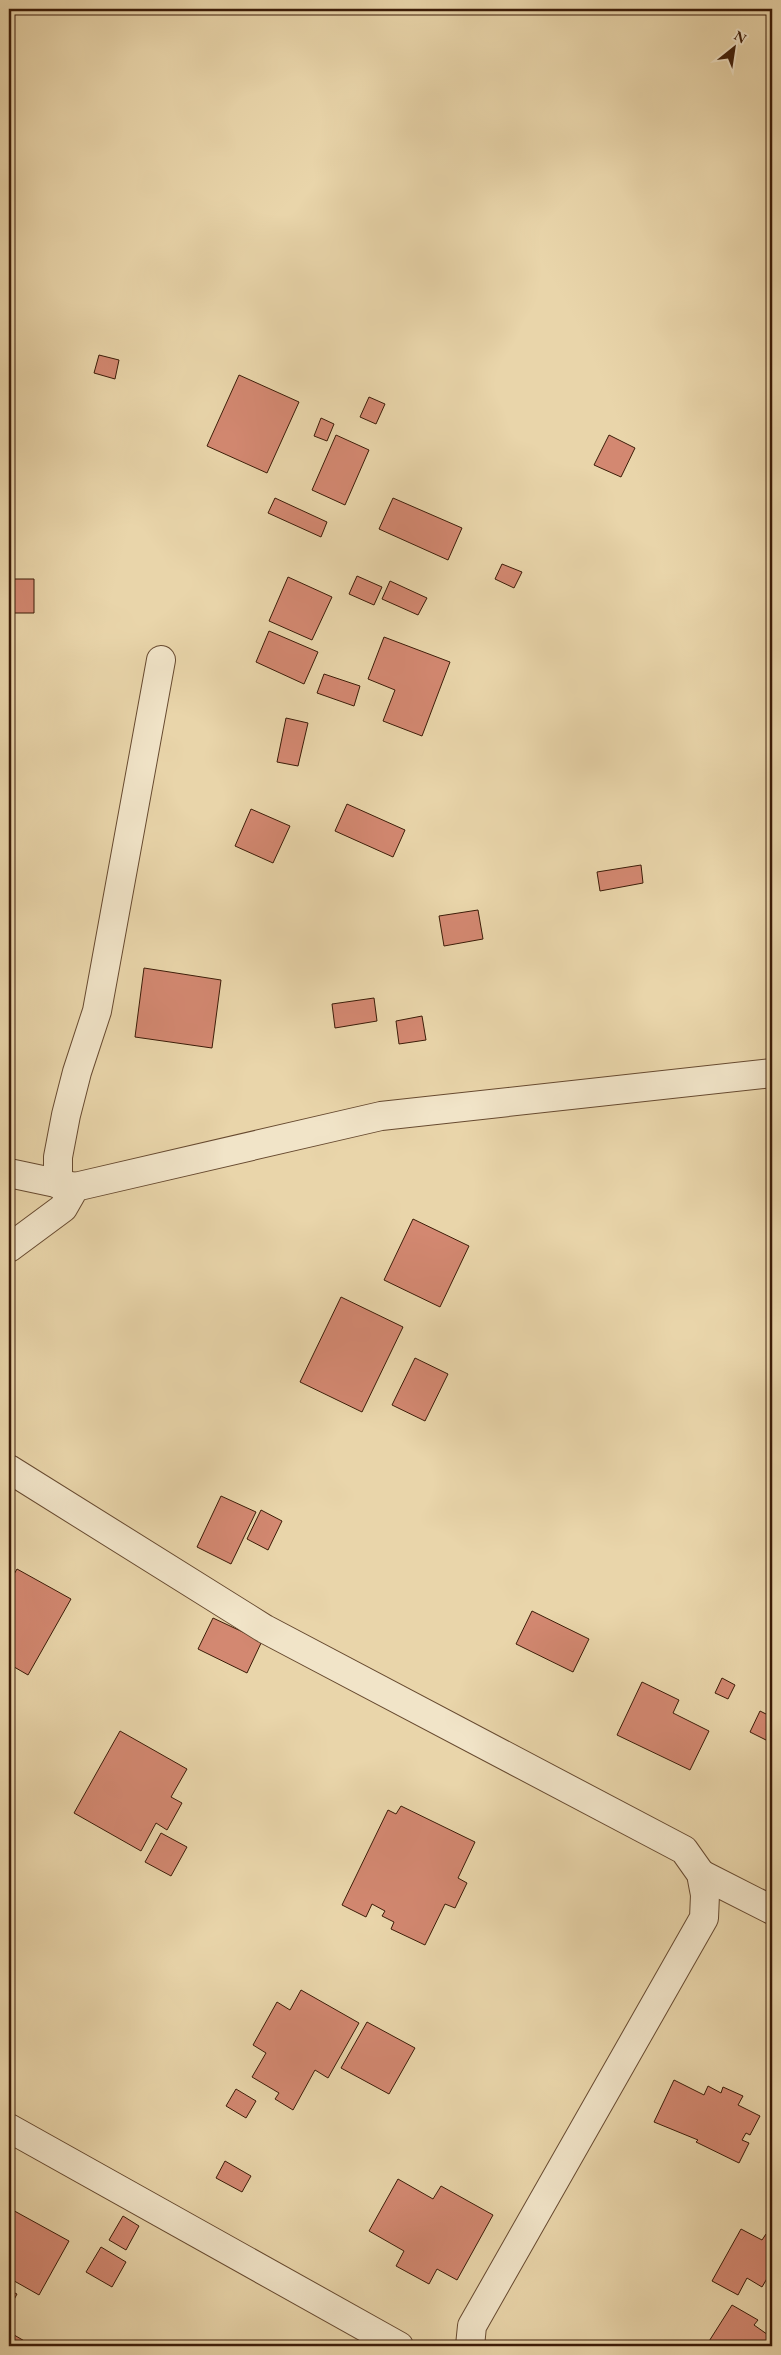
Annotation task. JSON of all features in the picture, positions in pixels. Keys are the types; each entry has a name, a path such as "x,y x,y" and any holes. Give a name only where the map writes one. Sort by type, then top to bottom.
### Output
{"street":[{"path":"9,1248 63,1208 66,1186 58,1158 77,1072 97,1011 161,660"},
{"path":"9,1173 66,1186 381,1116 772,1073"},
{"path":"9,1469 265,1629 684,1850 701,1874 705,1895 704,1918 472,2326 470,2346"},
{"path":"701,1874 772,1910"},
{"path":"9,2128 399,2346"}],"building":[{"path":"99,355 119,360 115,379 94,373"},
{"path":"239,375 299,402 267,473 207,446"},
{"path":"369,397 385,404 376,424 360,417"},
{"path":"321,418 334,424 327,441 314,436"},
{"path":"336,435 369,450 345,505 312,490"},
{"path":"609,435 635,448 621,477 594,465"},
{"path":"275,498 327,522 321,537 268,513"},
{"path":"393,498 462,528 448,560 379,529"},
{"path":"9,563 13,563 13,579 34,579 34,613 9,613"},
{"path":"502,564 522,572 514,588 495,579"},
{"path":"357,576 382,587 374,605 349,594"},
{"path":"288,577 332,597 312,640 269,621"},
{"path":"390,581 427,598 418,615 382,599"},
{"path":"269,631 318,652 304,684 256,662"},
{"path":"384,637 450,662 422,736 383,721 395,690 368,679"},
{"path":"324,674 360,686 354,706 317,693"},
{"path":"286,718 308,723 298,766 277,762"},
{"path":"347,804 405,830 393,857 335,831"},
{"path":"251,809 290,826 273,863 235,846"},
{"path":"641,865 643,883 600,891 597,872"},
{"path":"478,910 483,939 444,946 439,916"},
{"path":"144,968 221,980 212,1048 135,1037"},
{"path":"374,998 377,1021 335,1028 332,1004"},
{"path":"422,1016 426,1040 399,1044 396,1021"},
{"path":"413,1219 469,1246 440,1307 384,1280"},
{"path":"341,1297 403,1327 362,1412 300,1382"},
{"path":"415,1358 448,1374 425,1421 392,1405"},
{"path":"221,1496 256,1512 231,1564 197,1547"},
{"path":"261,1510 282,1521 268,1550 247,1539"},
{"path":"17,1569 71,1599 28,1675 9,1664 9,1583"},
{"path":"532,1611 589,1639 573,1672 516,1644"},
{"path":"213,1618 262,1641 247,1673 198,1649"},
{"path":"722,1678 735,1685 728,1699 715,1693"},
{"path":"642,1682 679,1700 673,1713 709,1731 690,1770 617,1735"},
{"path":"760,1711 772,1717 772,1728 766,1740 750,1732"},
{"path":"120,1731 187,1769 171,1797 182,1803 167,1830 156,1823 141,1851 74,1813"},
{"path":"401,1806 475,1842 458,1878 467,1883 455,1908 445,1904 425,1945 391,1929 394,1922 382,1916 385,1911 372,1904 366,1917 342,1905 388,1810 396,1814"},
{"path":"161,1833 187,1847 171,1876 145,1862"},
{"path":"301,1990 359,2023 328,2078 315,2070 293,2110 275,2099 279,2093 252,2077 266,2053 253,2045 277,2002 290,2010"},
{"path":"367,2022 415,2048 389,2094 341,2068"},
{"path":"674,2080 704,2095 708,2086 721,2093 723,2087 743,2096 738,2105 760,2116 750,2135 746,2133 742,2140 749,2143 739,2163 696,2142 698,2140 654,2122"},
{"path":"236,2089 256,2101 246,2118 226,2106"},
{"path":"225,2161 251,2176 242,2192 216,2178"},
{"path":"398,2179 433,2199 441,2186 493,2215 457,2280 437,2269 429,2284 396,2266 404,2251 369,2231"},
{"path":"9,2208 69,2241 39,2295 9,2278"},
{"path":"123,2216 139,2226 126,2250 109,2240"},
{"path":"741,2229 762,2240 766,2234 772,2238 772,2270 762,2287 747,2278 738,2295 712,2281"},
{"path":"101,2247 126,2262 112,2287 86,2272"},
{"path":"9,2290 17,2294 9,2309"},
{"path":"732,2305 758,2320 754,2325 771,2337 772,2334 772,2346 706,2346"},
{"path":"9,2332 33,2346 9,2346"}]}
